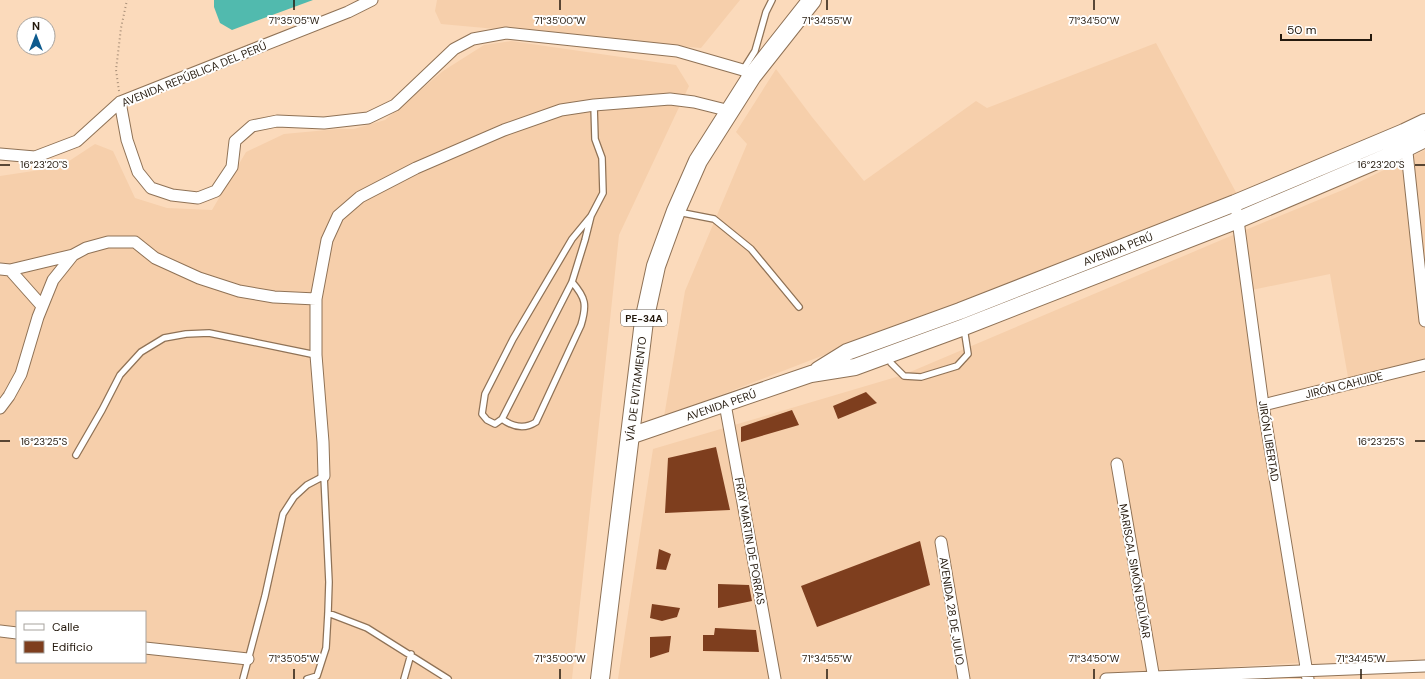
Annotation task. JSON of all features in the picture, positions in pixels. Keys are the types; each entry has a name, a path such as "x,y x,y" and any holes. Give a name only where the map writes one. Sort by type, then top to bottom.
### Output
{"highway":[{"name":"VÍA DE EVITAMIENTO","path":"600,679 644,321 656,266 676,211 698,162 730,110 748,73 812,0"}],"main road":[{"name":"AVENIDA PERÚ","path":"962,319 1425,122"},
{"name":"AVENIDA PERÚ","path":"630,436 810,374 847,352 887,346 1238,220 1425,139"}],"street":[{"name":"AVENIDA REPÚBLICA DEL PERÚ","path":"0,154 35,157 77,141 120,102 348,12 372,0"},
{"path":"120,102 127,140 138,172 151,188 172,195 198,198 216,191 232,168 235,141 252,126 278,122 324,123 368,118 394,105 454,49 474,39 506,34 677,51 748,73"},
{"path":"324,476 323,442 316,355 316,299 327,240 338,216 360,197 416,168 504,130 560,110 594,105 670,99 694,102 730,110"},
{"path":"1404,132 1407,148 1425,321"},
{"name":"JIRÓN LIBERTAD","path":"1235,203 1262,405 1308,675"},
{"path":"5,270 73,255 86,248 108,242 134,242 155,258 199,278 239,291 274,298 316,299"},
{"path":"0,408 9,396 21,374 42,306 53,280 73,255"},
{"path":"5,270 42,306"},
{"name":"JIRÓN CAHUIDE","path":"1262,405 1425,365"},
{"name":"FRAY MARTIN DE PORRAS","path":"725,404 775,679"},
{"name":"MARISCAL SIMÓN BOLÍVAR","path":"1117,464 1154,678"},
{"name":"AVENIDA 28 DE JULIO","path":"941,542 964,679"},
{"path":"0,631 16,633"},
{"path":"146,648 248,659"},
{"path":"1106,679 1308,675 1425,666"}],"lane":[{"path":"748,73 766,12 772,0"},
{"path":"590,216 585,240 572,282 502,419 495,424 487,420 482,414 485,394 513,340 572,239 590,216 603,193 602,158 595,139 594,105"},
{"path":"676,211 714,219 751,249 799,307"},
{"path":"502,419 514,426 530,426 536,422 582,325 586,311 585,300 579,289 572,282"},
{"path":"887,346 891,363 904,376 921,377 957,366 968,354 962,319"},
{"path":"76,455 120,376 141,352 164,338 186,334 209,333 316,355"},
{"path":"243,679 265,596 283,514 294,497 307,485 324,476 329,582 326,648 317,677 307,679"},
{"path":"328,613 367,628 411,654 448,679"},
{"path":"404,679 411,654"}],"path":[{"path":"120,102 116,70 121,28 127,0"}],"shaded area":[{"path":"437,0 740,0 701,48 441,24 435,11"},
{"path":"511,41 676,65 689,86 619,235 572,679 0,679 0,176 60,167 95,144 113,151 135,198 167,208 212,210 246,152 284,134 354,129 385,120 443,71 484,45"},
{"path":"1156,43 1239,198 920,318 664,417 685,291 747,144 736,132 776,69 812,117 864,181 976,101 987,108"},
{"path":"1425,150 1425,367 1349,383 1330,274 1242,292 1298,663 1227,667 1228,679 618,679 653,449 903,375 1345,189"}],"water":[{"path":"214,0 313,0 232,30 220,23 214,7"}],"building":[{"path":"866,392 877,403 838,419 833,406"},
{"path":"792,410 799,425 741,442 741,427"},
{"path":"716,447 730,510 665,513 668,458"},
{"path":"920,541 930,585 817,627 801,586"},
{"path":"659,549 671,554 666,570 656,569"},
{"path":"718,584 749,585 752,601 718,608"},
{"path":"652,604 680,608 677,617 662,621 650,618"},
{"path":"715,628 756,630 759,652 703,651 703,635 714,635"},
{"path":"671,636 669,652 650,658 650,637"}]}
